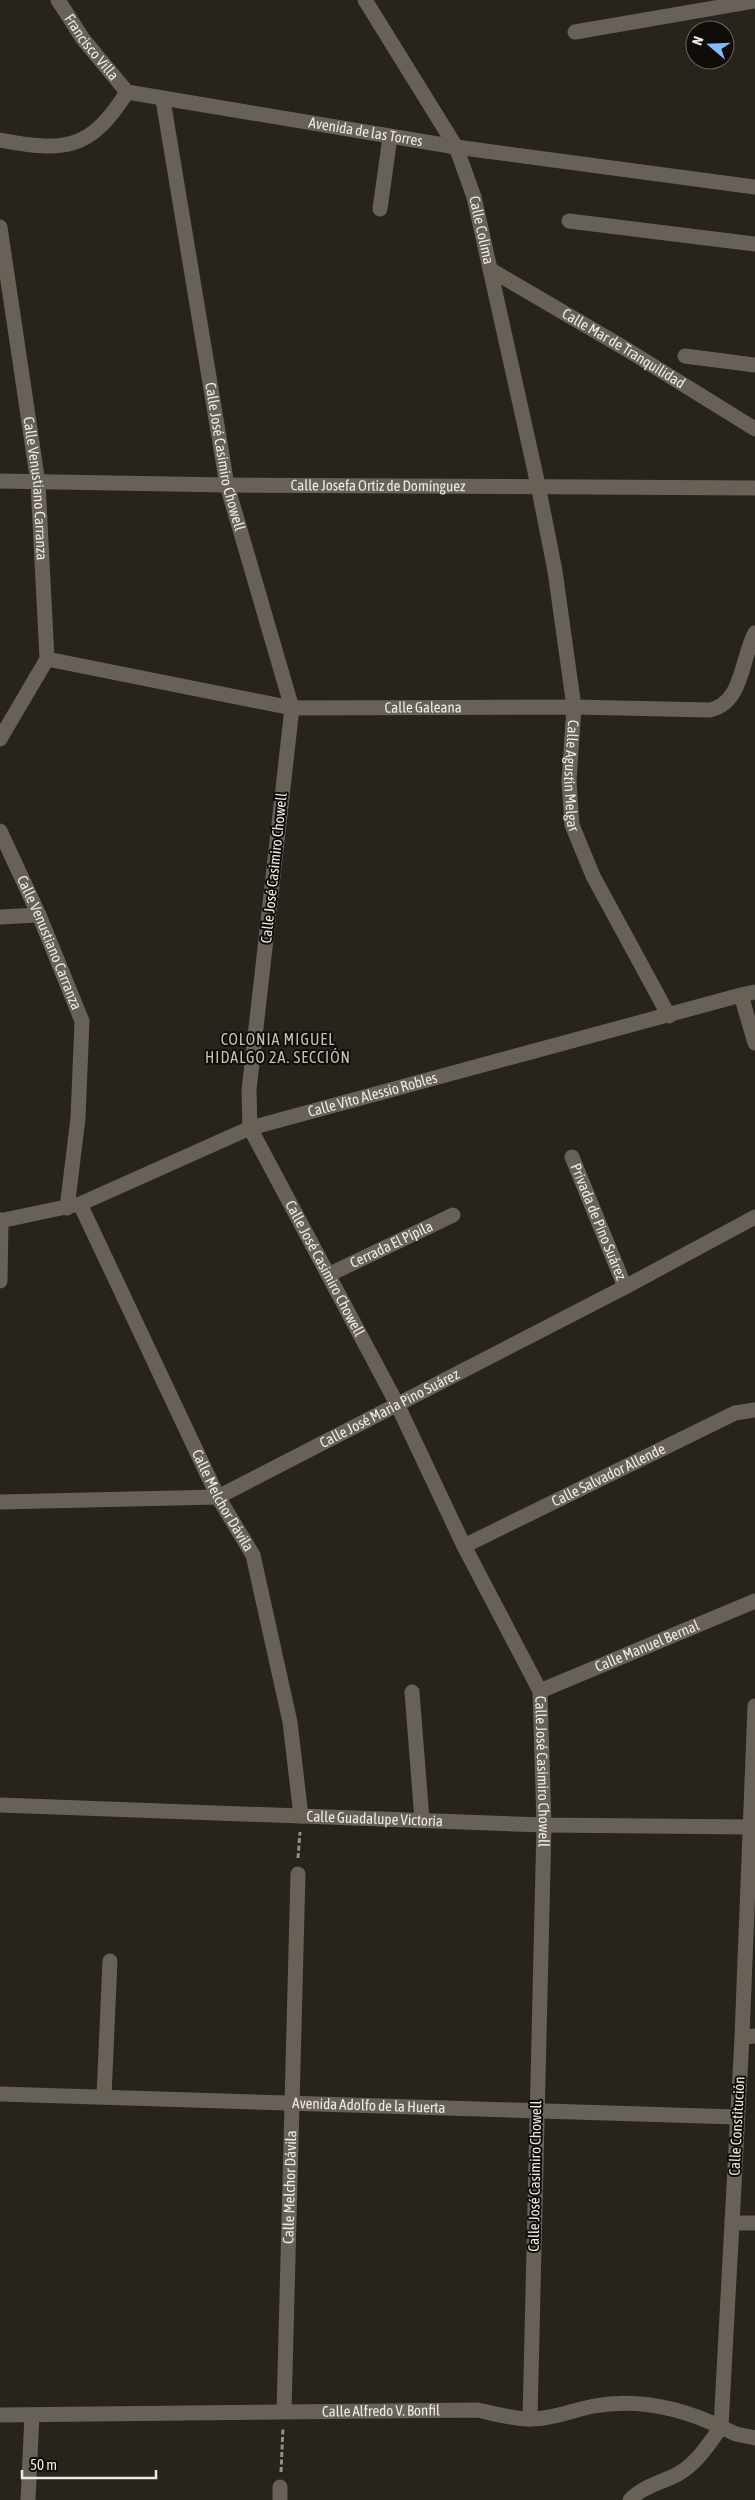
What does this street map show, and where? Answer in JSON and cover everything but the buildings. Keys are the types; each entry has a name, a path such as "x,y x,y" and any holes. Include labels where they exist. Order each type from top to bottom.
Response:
{"street":[{"name":"Francisco Villa","path":"58,0 83,39 127,92"},
{"name":"Calle Colima","path":"364,0 456,147 474,196 538,485"},
{"path":"575,32 755,1"},
{"name":"Avenida de las Torres","path":"127,92 163,100 456,147 755,187"},
{"path":"0,140 51,148 76,142 96,132 114,113 127,92"},
{"name":"Calle José Casimiro Chowell","path":"163,100 227,485 292,708 249,1090 250,1128 330,1274 397,1404 464,1546 540,1691 544,1825 530,2419"},
{"path":"380,209 390,137"},
{"path":"569,221 755,244"},
{"name":"Calle Venustiano Carranza","path":"0,227 38,483 47,658"},
{"name":"Calle Mar de Tranquilidad","path":"491,270 626,349 755,429"},
{"path":"685,356 755,365"},
{"name":"Calle Josefa Ortiz de Domínguez","path":"0,481 227,485 538,485 755,488"},
{"name":"Calle Agustín Melgar","path":"538,485 554,571 574,707 569,781 572,825 593,876 669,1016"},
{"name":"Calle Galeana","path":"47,658 292,708 574,707 710,710 721,708 731,699 755,633"},
{"path":"0,739 47,658"},
{"name":"Calle Venustiano Carranza","path":"0,831 39,915 82,1021 74,1206"},
{"path":"0,917 39,915"},
{"path":"748,994 755,1042"},
{"name":"Calle Vito Alessio Robles","path":"0,1220 74,1206 250,1128 748,994"},
{"name":"Privada de Pino Suárez","path":"572,1157 625,1287"},
{"name":"Calle Melchor Dávila","path":"74,1206 218,1497 254,1555 290,1722 301,1816"},
{"name":"Cerrada El Pípila","path":"330,1274 453,1215"},
{"name":"Calle José María Pino Suárez","path":"0,1502 218,1497 625,1287 755,1217"},
{"path":"0,1220 0,1281"},
{"name":"Calle Salvador Allende","path":"464,1546 734,1413 755,1410"},
{"name":"Calle Manuel Bernal","path":"540,1691 755,1601"},
{"path":"412,1692 422,1820"},
{"name":"Calle Constitución","path":"720,2427 736,2117 748,2036 749,1828 755,1706"},
{"name":"Calle Guadalupe Victoria","path":"0,1806 544,1825 749,1828"},
{"name":"Calle Melchor Dávila","path":"284,2411 298,1874"},
{"path":"104,2096 110,1960"},
{"name":"Avenida Adolfo de la Huerta","path":"0,2094 736,2117"},
{"path":"732,2223 755,2223"},
{"name":"Calle Alfredo V. Bonfil","path":"0,2414 478,2410 530,2419 557,2417 596,2406 648,2404 695,2414 736,2434 755,2438"},
{"path":"28,2500 32,2415"},
{"path":"630,2500 638,2491 679,2473 694,2462 720,2427"}],"path":[{"path":"298,1874 301,1816"},
{"path":"280,2494 284,2411"}],"district":[{"name":"COLONIA MIGUEL HIDALGO 2A. SECCIÓN","path":"278,1048"}]}
